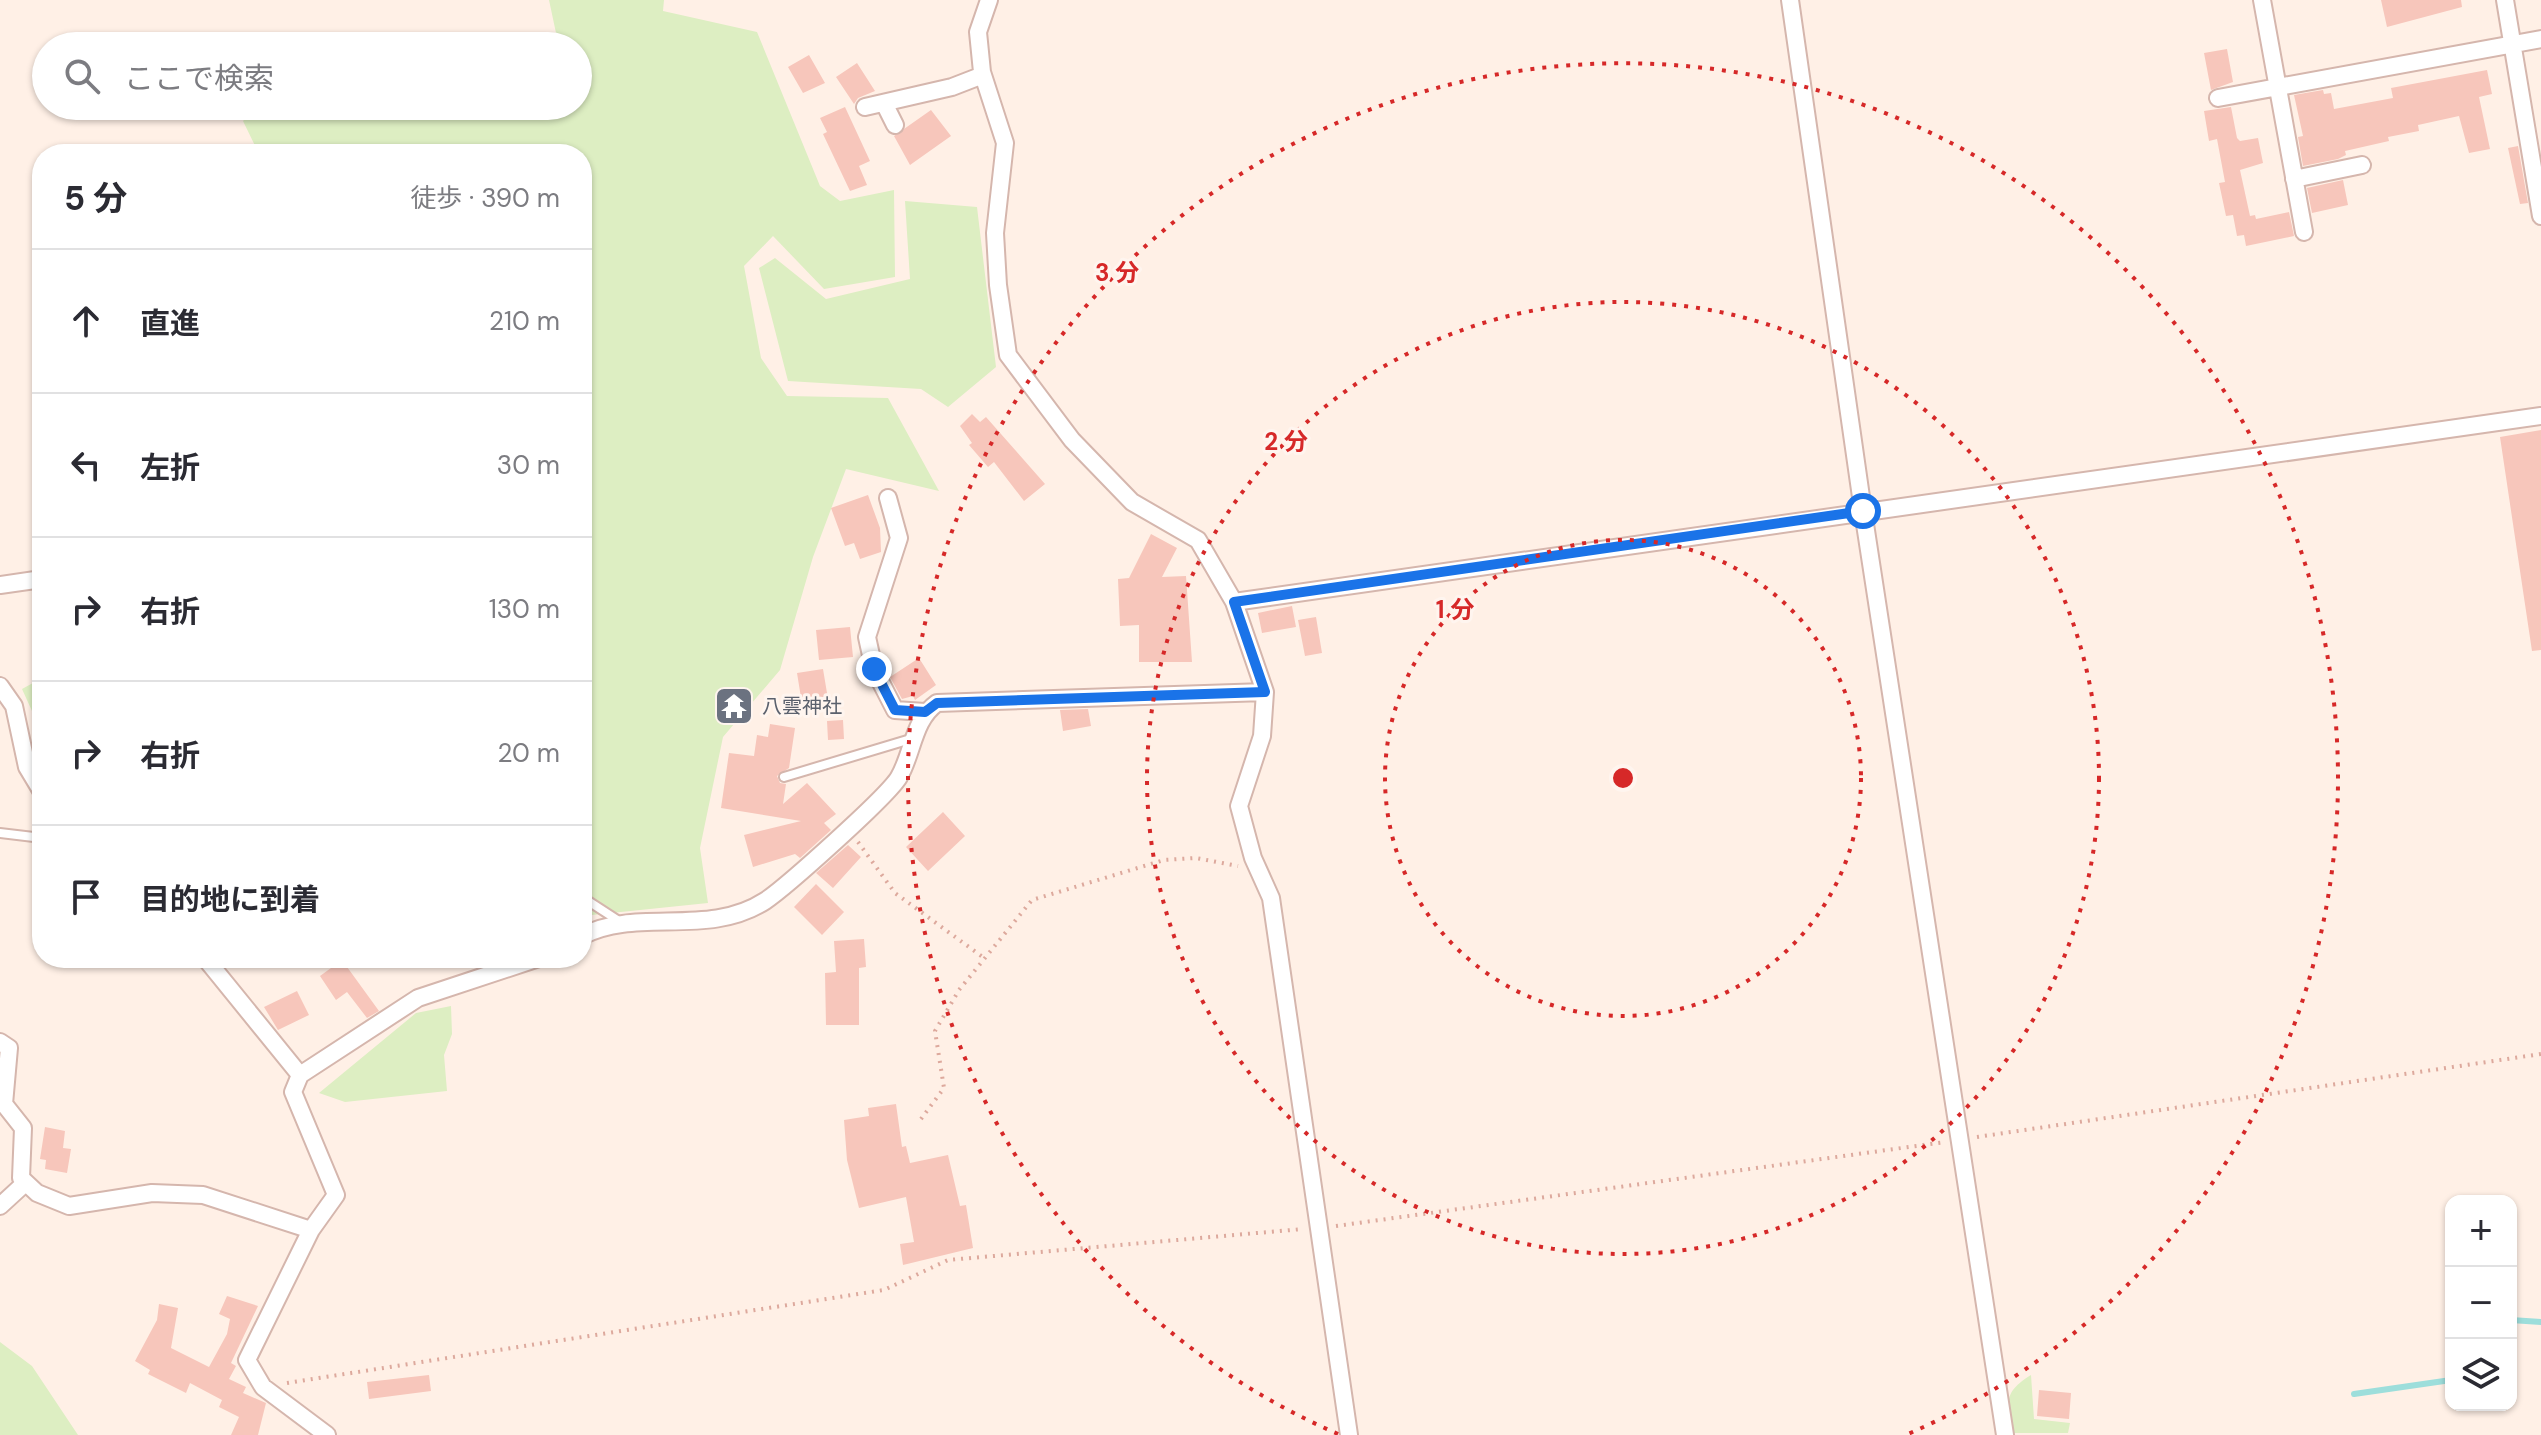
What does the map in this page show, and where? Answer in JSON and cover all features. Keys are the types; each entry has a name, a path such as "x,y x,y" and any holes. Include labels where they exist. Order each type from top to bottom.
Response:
{"street":[{"path":"989,0 978,32 983,75 1005,143 995,233 998,285 1008,355 1072,440 1132,502 1198,540 1234,602 1265,692 1262,736 1239,806 1271,898 1349,1435"},
{"path":"1790,0 1863,511 2005,1435"},
{"path":"2262,0 2304,232"},
{"path":"2505,0 2541,216"},
{"path":"2218,98 2541,39"},
{"path":"865,107 983,75"},
{"path":"884,103 895,125"},
{"path":"2294,179 2362,165"},
{"path":"1234,602 2541,416"},
{"path":"888,498 899,538 867,637 874,669 895,710 925,712"},
{"path":"0,585 32,580"},
{"path":"0,686 14,706 27,767 32,775"},
{"path":"592,934 626,925 709,922 764,901 898,779 925,712 937,703 1265,692"},
{"path":"213,968 300,1075"},
{"path":"327,1435 263,1387 247,1360 311,1230 336,1195 293,1092 300,1075 418,998 509,968"},
{"path":"0,1042 9,1048 10,1062 4,1104 23,1128 24,1184 0,1206"},
{"path":"24,1184 69,1206 152,1193 203,1195 311,1230"}],"lane":[{"path":"784,777 915,738"},
{"path":"0,833 32,837"},
{"path":"592,903 626,925"}],"path":[{"path":"847,827 895,893 984,958"},
{"path":"921,1119 944,1088 935,1031 984,958 1032,900 1164,860 1196,858 1236,865 1262,878"},
{"path":"263,1387 884,1290 948,1260 1318,1228 1961,1140 2541,1054"}],"green space":[{"path":"549,0 664,0 663,11 757,32 820,186 840,201 894,190 895,277 824,289 773,236 744,266 761,358 787,396 888,398 939,491 846,469 813,557 780,670 723,737 700,848 708,903 592,915 592,144 254,144 243,121 592,120 592,32 556,32"},
{"path":"905,201 977,207 996,367 948,407 921,389 788,381 759,268 775,258 826,299 910,279"},
{"path":"32,684 32,711 22,689"},
{"path":"451,1006 452,1034 444,1055 447,1091 345,1102 319,1093 416,1013"},
{"path":"0,1342 32,1366 78,1435 0,1435"},
{"path":"2031,1375 2034,1419 2070,1423 2068,1433 2011,1433 2011,1393"}],"building":[{"path":"2381,0 2461,0 2462,7 2387,27"},
{"path":"2227,49 2233,82 2211,90 2204,53"},
{"path":"809,55 825,83 803,93 788,67"},
{"path":"857,63 875,91 858,98 854,104 836,77"},
{"path":"2487,70 2492,94 2479,97 2490,149 2469,153 2459,116 2418,125 2419,131 2345,151 2346,155 2338,159 2303,166 2298,137 2303,136 2294,95 2323,90 2324,94 2331,93 2334,109 2393,98 2391,88"},
{"path":"845,107 870,161 859,166 867,185 850,191 823,134 827,132 820,118"},
{"path":"2231,107 2237,138 2240,141 2258,138 2263,163 2240,170 2250,216 2255,215 2256,219 2289,212 2294,236 2246,246 2244,235 2237,236 2233,215 2226,216 2219,183 2225,182 2217,139 2209,141 2204,111"},
{"path":"931,110 951,136 910,165 894,136"},
{"path":"2518,146 2528,203 2520,204 2508,148"},
{"path":"2343,180 2348,205 2312,213 2307,188"},
{"path":"972,414 980,422 986,417 1045,484 1024,501 994,462 988,467 969,445 972,443 960,426"},
{"path":"2541,430 2541,650 2532,651 2500,437"},
{"path":"868,495 880,528 881,552 860,559 854,543 845,546 831,508"},
{"path":"1151,534 1177,548 1162,577 1186,576 1192,662 1139,662 1139,625 1120,626 1118,579 1129,578"},
{"path":"1292,606 1296,627 1262,633 1258,613"},
{"path":"1316,617 1322,653 1305,656 1298,620"},
{"path":"850,627 853,657 819,660 816,630"},
{"path":"919,658 936,685 915,700 913,696 902,699 890,677"},
{"path":"823,669 829,705 803,710 797,673"},
{"path":"1088,709 1091,726 1063,731 1060,710"},
{"path":"843,720 844,739 828,740 827,721"},
{"path":"770,724 795,728 789,768 777,776 780,783 786,784 783,804 807,783 836,814 824,823 831,830 800,858 795,854 753,867 744,835 801,821 721,808 729,753 754,756 757,735 768,737"},
{"path":"943,812 965,836 928,871 906,847"},
{"path":"848,845 861,857 833,888 816,873"},
{"path":"816,884 844,912 822,935 794,907"},
{"path":"864,939 866,967 859,968 859,1025 826,1025 825,973 836,972 834,941"},
{"path":"331,968 348,968 379,1011 367,1018 347,992 336,1000 320,976"},
{"path":"297,991 309,1015 278,1030 264,1007"},
{"path":"896,1104 902,1147 906,1146 910,1163 948,1155 960,1206 966,1205 973,1248 903,1265 900,1244 914,1242 906,1197 859,1208 847,1160 844,1120 869,1116 868,1108"},
{"path":"45,1127 65,1131 63,1148 71,1149 67,1173 45,1169 46,1160 40,1159"},
{"path":"227,1296 258,1306 231,1363 236,1366 229,1379 246,1387 243,1393 266,1403 258,1435 231,1435 239,1417 219,1407 222,1400 190,1383 186,1393 148,1374 150,1370 135,1361 157,1320 159,1304 178,1308 171,1348 209,1367 227,1334 230,1319 219,1314"},
{"path":"429,1375 431,1391 369,1399 367,1382"},
{"path":"2039,1390 2071,1393 2069,1419 2037,1416"}],"waterway":[{"path":"2517,1320 2541,1322"},
{"path":"2354,1394 2445,1381"}],"place":[{"name":"八雲神社","path":"734,706"}],"route":[{"path":"874,669 895,710 925,712 937,703 1265,692 1234,602 1863,511"}]}
